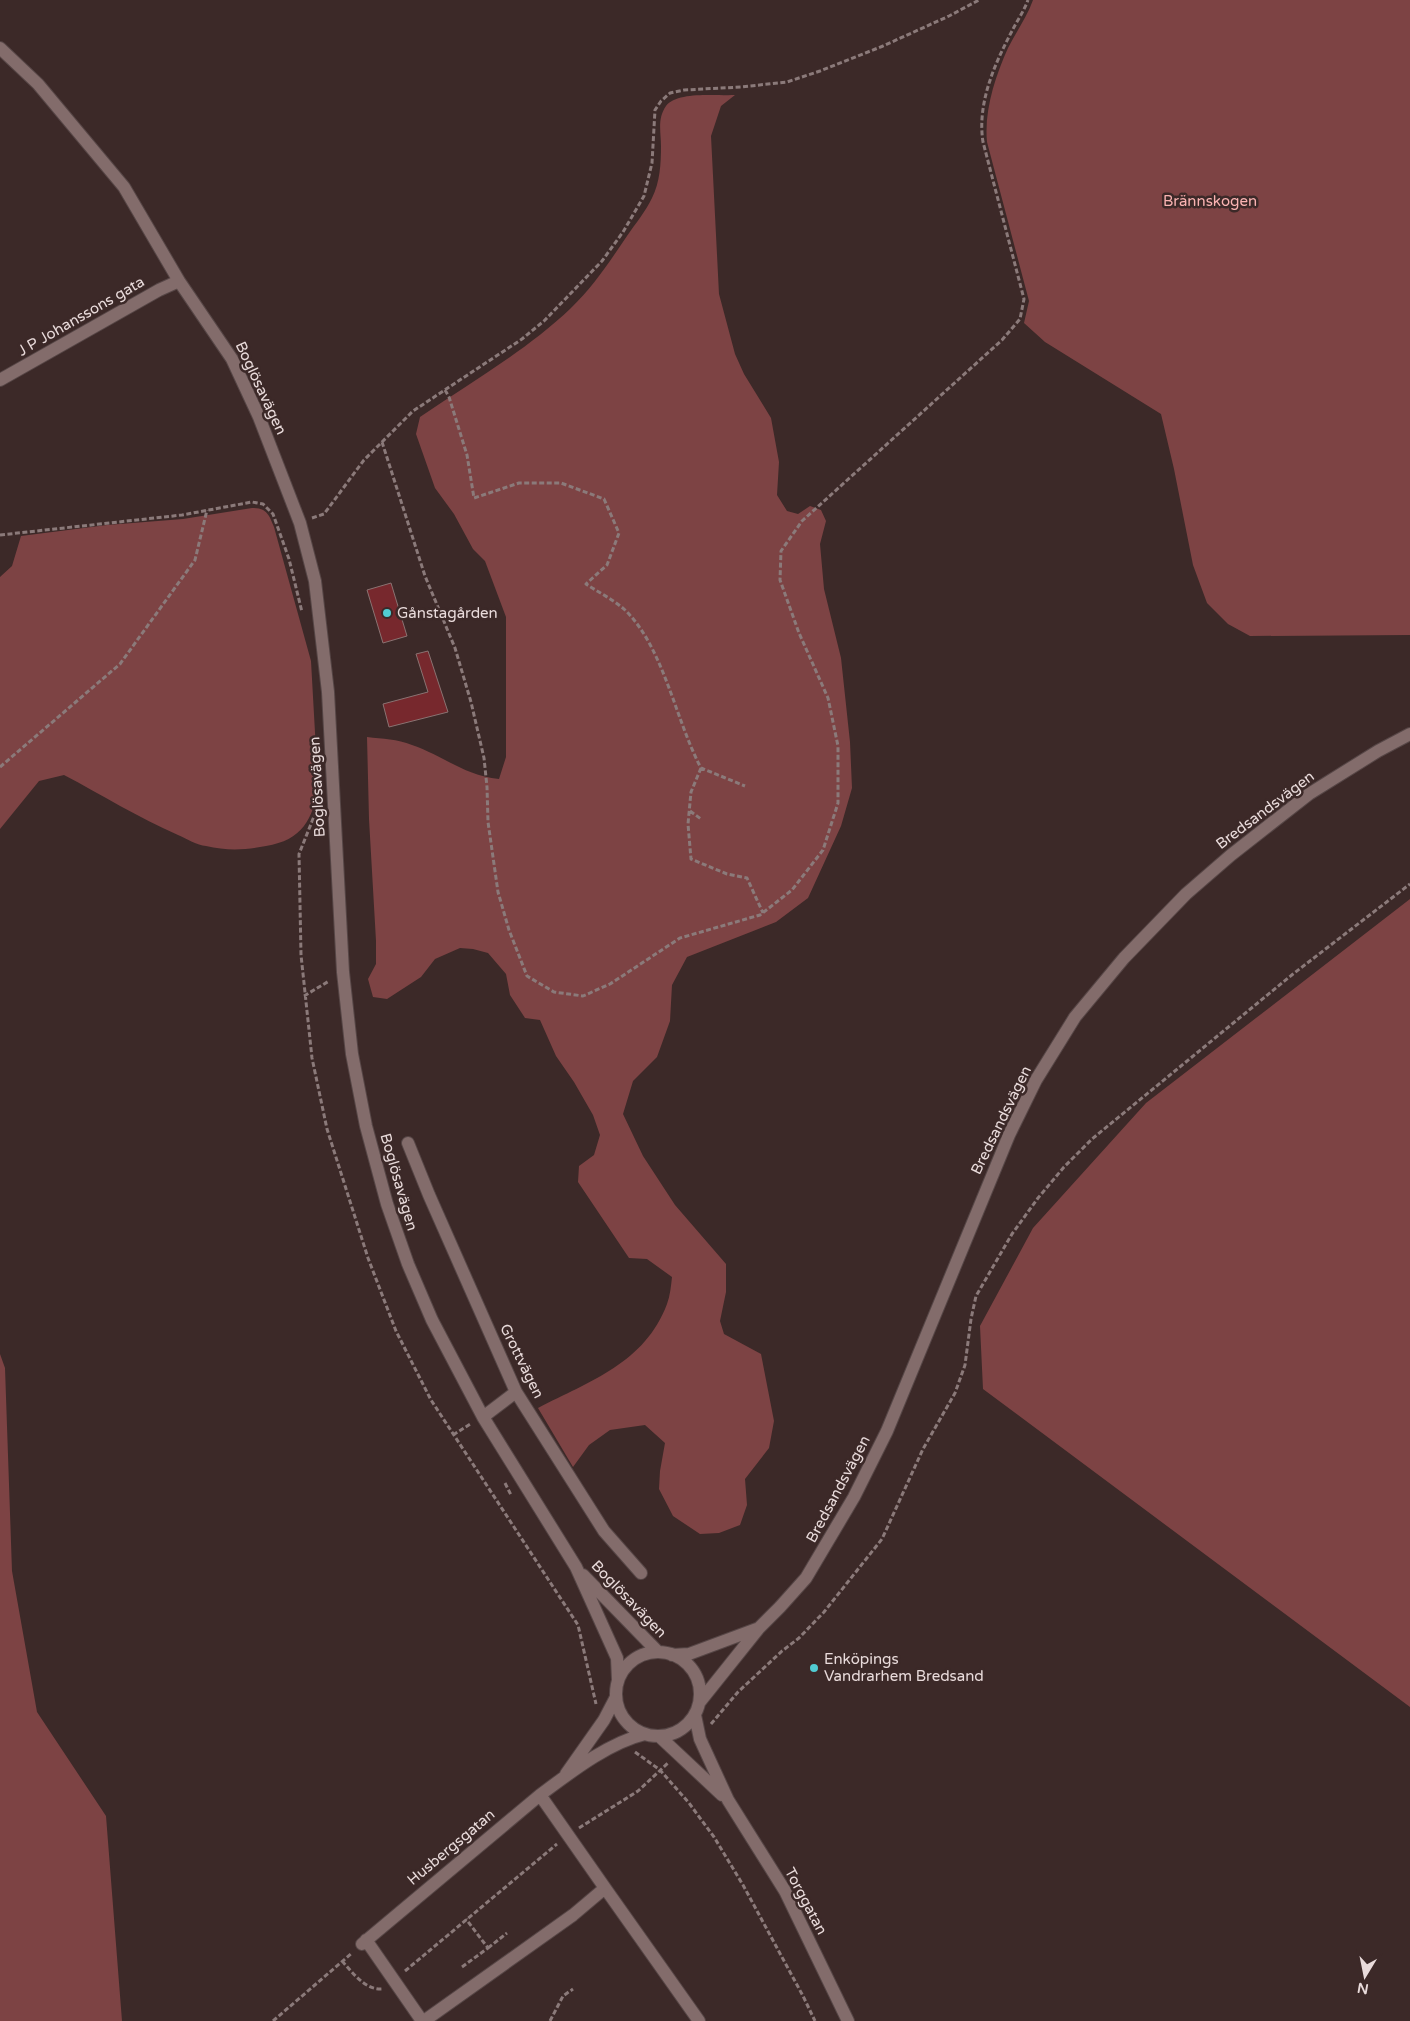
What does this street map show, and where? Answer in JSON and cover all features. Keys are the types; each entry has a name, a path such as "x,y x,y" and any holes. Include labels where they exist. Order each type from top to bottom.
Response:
{"street":[{"name":"Boglösavägen","path":"0,48 38,84 124,188 178,281 232,359 260,417 300,523 315,581 328,692 344,972 352,1054 366,1126 387,1204 408,1264 432,1320 483,1417 576,1568 617,1658 618,1680"},
{"name":"J P Johanssons gata","path":"0,380 178,281"},
{"name":"Bredsandsvägen","path":"697,1709 759,1628 806,1578 854,1497 887,1431 1009,1135 1036,1080 1075,1017 1124,958 1186,894 1231,855 1309,794 1378,751 1410,734"},
{"name":"Grottvägen","path":"408,1143 516,1392 604,1532 641,1573"},
{"path":"483,1417 516,1392"},
{"name":"Boglösavägen","path":"576,1568 658,1652"},
{"path":"672,1655 689,1654 759,1628"},
{"name":"Torggatan","path":"618,1680 625,1668 635,1659 646,1654 658,1652 672,1655 692,1669 700,1687 697,1709 700,1739 728,1800 785,1891 848,2021"},
{"path":"618,1680 616,1697 619,1710 626,1722 634,1729 645,1734 659,1736 680,1730 687,1726 697,1709"},
{"name":"Husbergsgatan","path":"563,1778 604,1720 616,1697"},
{"name":"Husbergsgatan","path":"364,1942 540,1795 563,1778 622,1742 645,1734"},
{"name":"Torggatan","path":"659,1736 728,1800"},
{"path":"540,1795 699,2021"},
{"path":"364,1942 423,2021 573,1914 605,1888"}],"path":[{"path":"278,526 300,523 324,514 364,460 412,411 522,339 544,321 602,261 623,232 644,196 652,163 655,110 670,93 684,90 742,87 787,82 883,46 958,12 979,0"},
{"path":"382,442 425,576 455,648 471,702 484,758 488,822 498,892 509,930 528,976 554,992 583,996 610,984 680,938 763,913 792,890 822,850 838,803 838,746 828,698 799,633 780,580 781,551 802,521 1002,340 1020,319 1024,299 983,142 981,127 990,77 1002,49 1028,0"},
{"path":"445,390 449,397 467,455 474,498 519,483 561,483 604,499 619,532 607,565 586,584 624,609 649,641 689,745 701,768 745,786"},
{"path":"0,535 182,515 252,502 263,504 273,514 278,526 289,559 303,615"},
{"path":"0,767 120,664 196,560 207,510"},
{"path":"701,768 691,792 688,824 691,859 727,874 747,878 763,913"},
{"path":"320,795 319,804 299,854 301,955 312,1058 327,1129 368,1258 396,1332 431,1400 578,1625 598,1712 604,1720"},
{"path":"690,811 701,818"},
{"path":"700,1739 738,1692 782,1651 799,1638 824,1612 882,1539 924,1449 955,1393 964,1365 970,1319 976,1296 1012,1234 1038,1198 1064,1167 1092,1139 1292,974 1410,884"},
{"path":"304,996 344,972"},
{"path":"453,1434 483,1417"},
{"path":"622,1742 660,1770 689,1803 714,1837 743,1885 803,1996 814,2021"},
{"path":"342,1961 360,1982 381,1990 569,1835 638,1791 679,1754"},
{"path":"466,1919 488,1948"},
{"path":"462,1967 507,1933"},
{"path":"273,2021 364,1942"},
{"path":"550,2021 563,1996 573,1989"}],"green space":[{"name":"Brännskogen","path":"1033,0 1410,0 1410,635 1250,636 1228,624 1207,603 1193,565 1161,414 1045,342 1024,323 1029,301 987,142 987,118 999,71 1008,48"},
{"path":"735,95 721,106 711,136 719,294 735,354 744,374 771,418 779,462 777,495 787,511 798,514 810,506 821,510 826,521 820,544 824,589 841,658 850,742 852,788 841,826 808,898 776,922 687,957 672,985 670,1021 657,1057 633,1081 623,1114 643,1156 675,1205 726,1264 726,1292 720,1321 724,1334 761,1354 774,1421 769,1448 745,1479 747,1505 740,1525 719,1533 700,1534 673,1516 659,1489 665,1443 645,1425 610,1430 589,1445 573,1467 538,1408 596,1379 630,1356 645,1341 657,1324 668,1301 672,1277 647,1259 629,1258 578,1182 579,1166 594,1155 600,1135 593,1115 556,1056 540,1020 525,1018 510,995 506,974 488,953 460,948 435,959 421,977 387,999 373,997 368,979 376,964 376,941 369,819 367,737 406,743 475,774 499,779 506,757 506,617 485,561 473,549 454,514 435,488 416,434 420,417 498,366 536,338 571,308 594,283 644,213 655,192 660,166 660,121 666,106 671,101 688,96"},
{"path":"252,508 261,509 271,519 311,661 318,786 313,809 304,826 289,839 278,843 251,848 221,849 192,842 64,775 39,781 0,829 0,577 12,566 21,536 107,525 183,519"},
{"path":"1410,899 1410,1707 983,1389 980,1326 1033,1228 1146,1103"},
{"path":"0,1354 5,1368 12,1571 37,1712 106,1816 122,2021 0,2021"}],"building":[{"name":"Gånstagården","path":"391,583 407,636 383,643 367,590"},
{"path":"428,651 448,712 389,727 383,704 428,692 416,654"}],"place":[{"name":"Gånstagården","path":"387,613"},
{"name":"Enköpings Vandrarhem Bredsand","path":"814,1668"}]}
